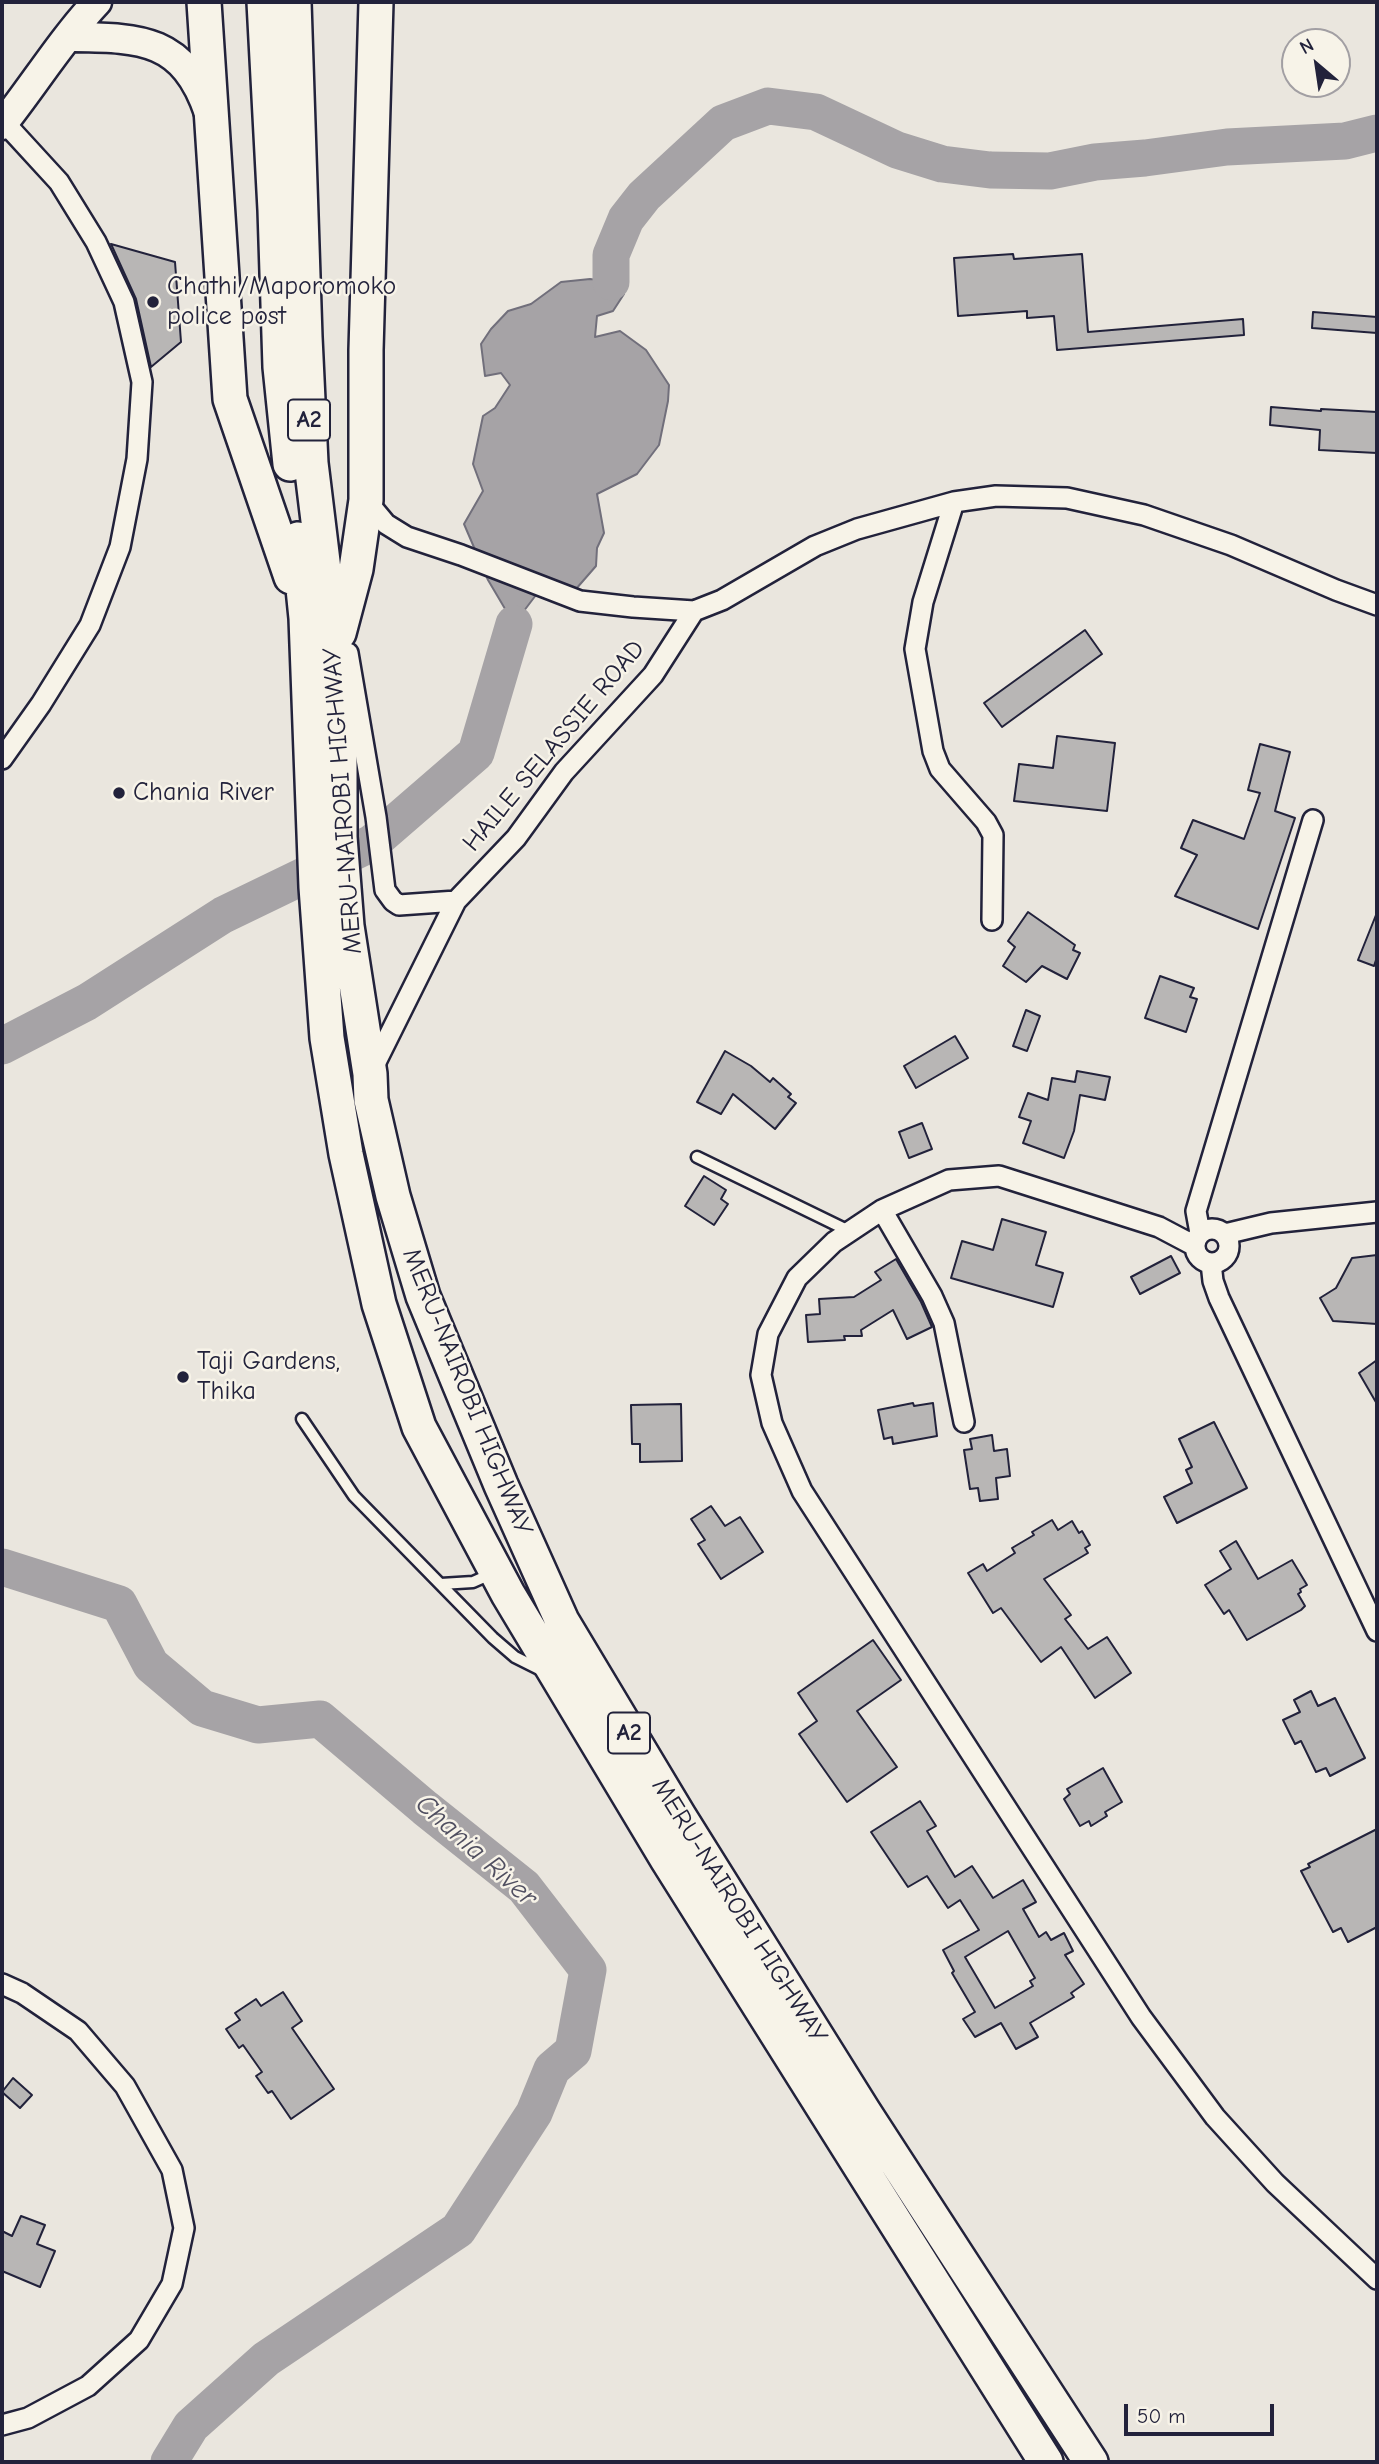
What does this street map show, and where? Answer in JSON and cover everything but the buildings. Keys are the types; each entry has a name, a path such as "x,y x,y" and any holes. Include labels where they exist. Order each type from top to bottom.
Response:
{"highway":[{"path":"204,2 230,399 306,618"},
{"name":"MERU-NAIROBI HIGHWAY","path":"264,2 280,367 328,835 334,929 327,1038 346,1154 379,1304 419,1427 496,1572 674,1870 1046,2462"},
{"name":"MERU-NAIROBI HIGHWAY","path":"294,2 304,337 311,463 339,636 340,756 328,835"},
{"path":"339,636 356,569 366,500 366,350 376,2"},
{"name":"MERU-NAIROBI HIGHWAY","path":"334,929 370,1074 371,1100 393,1196 423,1296 501,1485 562,1621 679,1816 849,2088 1091,2462"}],"main road":[{"path":"3,123 81,18 97,2"},
{"path":"68,37 140,41 159,48 177,60 191,78 203,95 211,119"}],"street":[{"path":"2,759 41,704 90,625 120,547 137,459 142,382 124,302 96,242 59,181 3,123"},
{"path":"366,500 386,524 407,537 580,601 633,607 694,611 722,600 815,546 857,529 954,502 996,496 1067,498 1143,515 1231,545 1377,605"},
{"path":"954,502 923,602 915,649 933,751 940,769 986,822 993,835 992,920"},
{"name":"HAILE SELASSIE ROAD","path":"370,1074 456,901 516,838 564,772 653,675 694,611"},
{"path":"339,636 376,817 383,881 388,895 399,905 456,901"},
{"path":"1225,1234 1228,1253 1224,1259 1211,1263 1199,1258 1196,1211 1313,820"},
{"path":"1197,1239 999,1176 949,1180 882,1210 834,1242 797,1278 768,1334 761,1375 772,1423 802,1491 1141,2017 1215,2117 1275,2183 1377,2279"},
{"path":"882,1210 932,1296 944,1323 964,1422"},
{"path":"1197,1239 1212,1229 1225,1234 1271,1223 1377,1212"},
{"path":"1211,1263 1219,1298 1377,1631"},
{"path":"2,1984 22,1993 78,2031 125,2086 172,2170 184,2228 172,2284 139,2340 88,2386 28,2418 2,2425"}],"lane":[{"path":"696,1157 850,1232"},
{"path":"302,1419 354,1496 493,1638 515,1657 560,1679"},
{"path":"441,1584 473,1582 496,1572"}],"shaded area":[{"path":"590,279 611,282 624,294 613,311 597,316 595,337 620,331 646,350 669,385 659,445 637,474 597,494 604,533 597,548 596,566 569,597 539,591 514,624 488,580 464,524 483,491 473,464 483,416 495,408 510,385 501,373 485,376 481,344 508,311 531,304 561,282"}],"waterway":[{"path":"611,282 611,255 626,219 644,196 723,123 768,106 816,112 897,150 942,164 990,170 1050,171 1095,162 1227,147 1345,141 1377,133"},
{"name":"Chania River","path":"2,1046 87,1002 223,915 372,843 476,753 514,624"},
{"name":"Chania River","path":"2,1567 119,1604 151,1665 202,1708 258,1725 320,1719 524,1887 588,1970 573,2051 552,2069 534,2113 458,2230 266,2359 191,2426 169,2462"}],"place":[{"name":"Chathi/Maporomoko police post","path":"153,302"},
{"name":"Chania River","path":"119,793"},
{"name":"Taji Gardens, Thika","path":"183,1377"}]}
